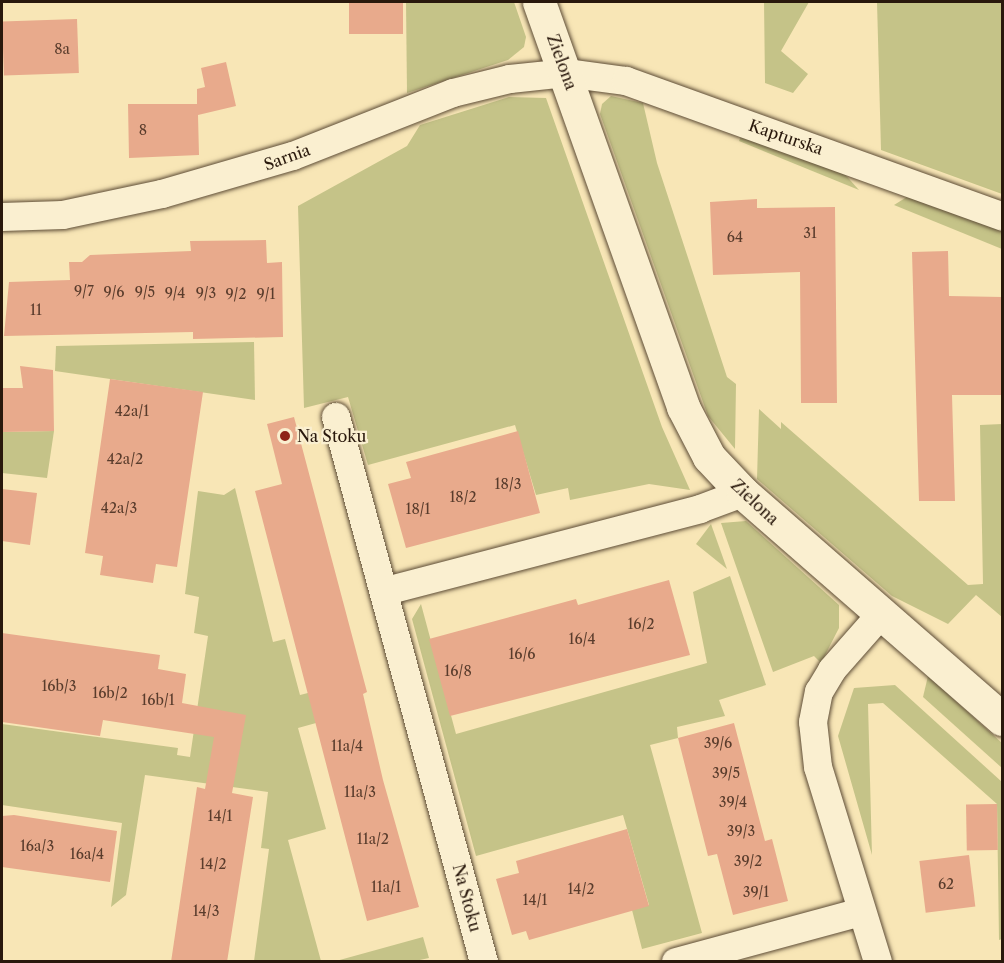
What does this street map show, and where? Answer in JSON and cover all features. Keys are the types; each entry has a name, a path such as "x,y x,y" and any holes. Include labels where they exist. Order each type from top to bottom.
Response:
{"street":[{"name":"Zielona","path":"539,2 683,407 709,457 743,493 883,612 1002,719"},
{"name":"Kapturska","path":"566,73 626,81 1002,216"},
{"name":"Sarnia","path":"2,217 63,215 162,194 293,156 453,93 510,79 566,73"},
{"name":"Na Stoku","path":"336,417 386,591 484,962"},
{"path":"386,591 700,509 743,493"},
{"path":"878,962 818,767 813,722 819,692 832,670 883,612"},
{"path":"676,962 861,912"}],"shaded area":[{"path":"406,2 514,2 526,37 524,47 508,60 407,93"},
{"path":"764,2 809,2 781,51 808,74 793,93 765,83"},
{"path":"877,2 1002,2 1002,194 881,150"},
{"path":"611,96 643,103 657,163 727,377 736,384 735,449 708,416 600,114 602,104"},
{"path":"509,97 546,98 662,427 690,490 649,484 570,500 568,488 536,495 515,425 368,465 348,397 304,408 298,206 407,146 420,125"},
{"path":"742,134 841,170 859,190 739,141"},
{"path":"910,195 1002,230 1002,249 894,205"},
{"path":"254,342 255,400 55,371 56,346"},
{"path":"759,409 781,429 781,422 968,585 983,584 980,425 1002,424 1002,617 976,595 948,624 892,596 757,479"},
{"path":"54,431 47,478 2,473 2,432"},
{"path":"235,488 273,642 285,639 300,695 355,681 363,710 298,728 326,829 288,840 321,961 254,961 269,849 261,848 268,792 145,775 126,895 111,907 122,823 2,805 2,724 178,748 177,755 190,757 208,636 194,633 199,597 185,594 198,491 224,495"},
{"path":"746,521 839,605 839,628 821,663 814,656 773,672 721,523"},
{"path":"711,524 727,569 696,544"},
{"path":"730,576 766,685 719,700 725,716 677,727 678,738 650,745 702,933 642,949 632,910 649,905 623,815 476,856 412,619 421,604 456,734 707,663 693,592"},
{"path":"928,676 1002,743 1002,768 923,697"},
{"path":"895,685 1002,782 1002,939 999,940 997,804 883,703 868,704 872,855 838,736 854,688"},
{"path":"423,937 429,958 415,961 336,961"}],"building":[{"path":"349,2 403,2 403,34 349,34"},
{"path":"77,19 79,73 4,76 2,22"},
{"path":"226,62 236,106 198,115 199,155 129,158 128,104 197,104 197,89 205,87 201,68"},
{"path":"757,199 757,208 835,207 837,403 801,403 800,272 713,275 710,202"},
{"path":"266,240 267,263 282,262 283,337 193,339 193,332 4,336 9,282 70,280 69,262 82,262 90,255 191,251 190,241"},
{"path":"948,251 949,296 1002,297 1002,395 952,395 955,501 919,501 912,252"},
{"path":"20,366 53,370 54,431 2,432 2,388 23,388"},
{"path":"110,379 203,392 177,567 156,564 153,583 100,575 103,556 85,553"},
{"path":"294,417 367,692 363,694 383,780 419,907 367,921 255,491 282,484 267,424"},
{"path":"518,431 540,513 406,548 388,484 411,478 406,462"},
{"path":"2,489 37,493 30,545 2,541"},
{"path":"669,580 690,655 450,716 429,639 576,599 578,605"},
{"path":"2,633 160,655 158,669 186,674 182,703 246,715 232,793 253,797 227,962 171,962 197,787 205,789 214,737 103,720 100,736 2,722"},
{"path":"734,723 765,841 772,839 788,901 733,915 717,854 708,856 678,738"},
{"path":"997,804 998,850 967,851 966,805"},
{"path":"14,815 117,831 110,882 2,867 2,816"},
{"path":"627,829 649,906 529,940 526,931 512,935 496,879 519,873 516,861"},
{"path":"969,855 975,907 926,913 919,861"}],"place":[{"name":"Na Stoku","path":"285,436"}]}
